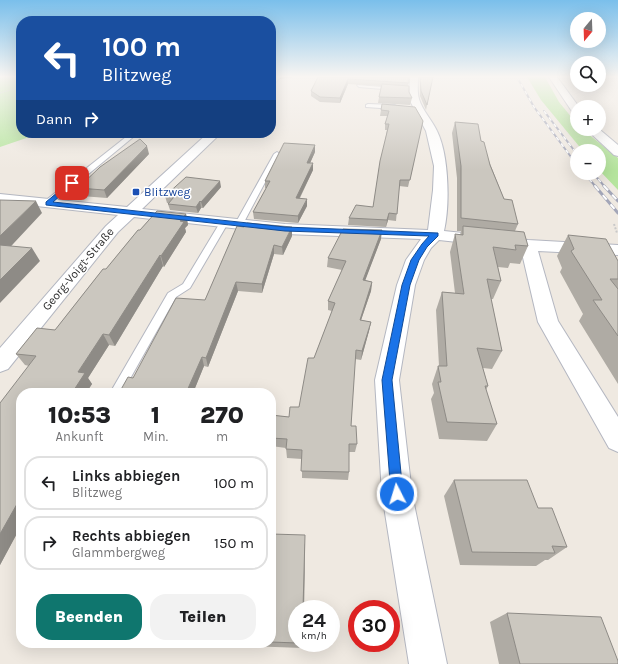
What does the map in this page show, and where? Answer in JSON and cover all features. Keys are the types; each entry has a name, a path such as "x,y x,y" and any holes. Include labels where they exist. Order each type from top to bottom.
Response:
{"main road":[{"path":"600,136 618,152"}],"street":[{"path":"416,108 432,131 437,148 440,166 438,224 435,235 424,245 415,260 406,285 387,380 397,494 428,664"},
{"name":"Georg-Voigt-Straße","path":"0,363 112,228 210,138"},
{"path":"0,198 231,224 325,232 435,235 528,245 618,250"},
{"path":"528,245 548,322 618,440"}],"lane":[{"path":"48,203 129,138"},
{"path":"119,388 172,296 187,286 231,224 277,154"}],"path":[{"path":"614,224 618,237"}],"green space":[{"path":"0,108 16,108 16,138 26,138 0,147"},
{"path":"548,108 564,108 570,115 570,135"},
{"path":"571,136 591,136 601,144 577,144"},
{"path":"606,148 618,158 618,190 606,177"}],"building":[{"path":"381,108 416,108 423,121 410,180 400,180 397,214 389,213 387,220 349,218 356,205 373,207 380,161 389,124 385,124 389,111 381,110"},
{"path":"455,122 478,124 481,141 484,142 490,165 504,199 512,200 518,224 461,218 461,166"},
{"path":"140,139 147,146 104,190 78,188 100,167"},
{"path":"284,143 315,145 307,163 313,163 296,198 307,199 298,216 253,212 270,181 265,181"},
{"path":"186,177 220,181 196,207 168,204 174,197 165,196"},
{"path":"0,200 36,201 0,236"},
{"path":"157,211 186,214 180,221 184,222 161,256 160,255 109,335 103,334 78,372 85,373 75,388 16,388 16,506 0,534 0,403 36,356 16,354 37,328 55,330 103,269 106,269 138,230 140,230"},
{"path":"247,223 292,227 282,247 274,245 262,284 236,282 206,358 202,357 188,388 122,388 128,377 133,378 176,298 205,300 237,226 244,227"},
{"path":"463,226 524,232 528,246 515,245 516,250 493,247 501,281 487,279 502,351 477,348 488,386 485,386 497,424 447,422 438,382 441,382 438,366 447,366 442,292 464,294 455,234 463,235"},
{"path":"343,229 382,230 363,280 372,282 360,320 371,322 362,351 356,350 351,426 356,426 357,444 349,444 349,472 301,471 302,450 286,449 287,439 276,438 276,416 289,417 290,407 299,407 308,358 314,358 335,303 328,301 346,261 328,258"},
{"path":"568,235 606,239 618,261 618,279 610,279 618,289 618,336 593,300 602,300 571,251 574,249"},
{"path":"0,245 32,248 0,280"},
{"path":"454,480 527,480 538,508 552,508 567,547 552,546 555,553 472,552"},
{"path":"276,534 305,535 303,600 288,600 288,643 276,642"},
{"path":"507,613 601,617 618,664 520,664"}],"railway":[{"path":"535,108 570,156"},
{"path":"544,111 570,145"},
{"path":"590,180 596,187"},
{"path":"599,180 605,187"},
{"path":"595,186 618,213"},
{"path":"604,186 618,201"}],"place":[{"name":"Blitzweg","path":"136,192"}],"route":[{"path":"72,183 48,203 285,229 325,232 435,235 424,245 415,260 406,285 387,380 397,494"}]}
